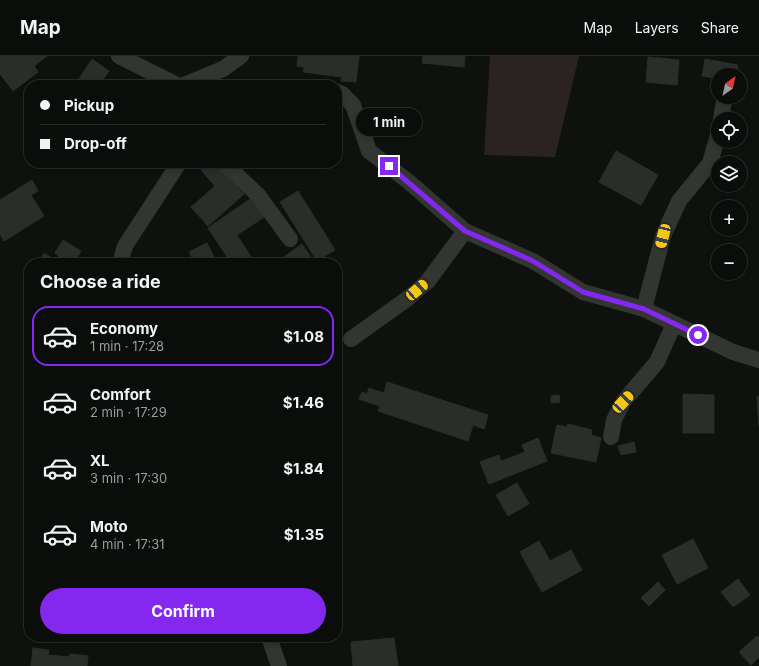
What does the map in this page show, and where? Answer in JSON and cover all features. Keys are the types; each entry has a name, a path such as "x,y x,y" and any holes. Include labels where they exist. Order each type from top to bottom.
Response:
{"street":[{"path":"119,56 167,80"},
{"path":"196,80 223,69 242,56"},
{"path":"342,94 353,105 369,151 409,182 465,231 533,261 583,292 644,309 733,352 759,360"},
{"path":"644,309 663,236 679,201 710,163 714,148"},
{"path":"121,258 125,246 176,168"},
{"path":"229,168 258,195 290,239"},
{"path":"351,339 407,299 428,281 465,231"},
{"path":"611,437 614,420 623,402 657,362 674,324"},
{"path":"270,642 278,666"}],"shaded area":[{"path":"490,56 579,56 555,157 484,155"}],"building":[{"path":"0,56 47,56 34,66 38,72 27,80 24,80 24,83 13,91 0,74"},
{"path":"298,56 359,56 356,82 342,81 342,77 303,72 304,67 297,66"},
{"path":"423,56 465,56 464,67 422,63"},
{"path":"648,57 679,60 677,85 646,82"},
{"path":"92,59 109,71 103,80 78,80"},
{"path":"705,59 738,65 738,68 711,68 711,78 702,76"},
{"path":"616,151 658,175 641,205 599,182"},
{"path":"203,168 220,168 244,194 208,226 191,207 215,186 201,170"},
{"path":"32,180 38,191 31,195 44,216 4,241 0,234 0,200"},
{"path":"298,191 335,250 322,258 315,258 280,202"},
{"path":"253,197 266,216 237,235 252,258 228,258 208,228"},
{"path":"63,240 81,251 77,258 58,258 59,256 55,253"},
{"path":"207,243 214,258 192,258 189,252"},
{"path":"302,244 312,258 282,258"},
{"path":"44,253 52,258 41,258"},
{"path":"387,382 488,415 484,429 473,425 468,441 378,411 380,406 359,399 362,392 367,394 369,388 384,393"},
{"path":"683,394 714,395 714,433 683,433"},
{"path":"559,395 560,402 551,403 551,396"},
{"path":"759,396 759,427 757,397"},
{"path":"568,424 592,430 591,435 601,438 596,462 551,453 557,425 567,427"},
{"path":"538,438 547,461 489,484 480,462 499,455 501,461 525,452 522,445"},
{"path":"634,442 636,452 621,455 618,446"},
{"path":"517,483 529,504 508,516 496,495"},
{"path":"693,539 708,568 677,584 662,555"},
{"path":"539,541 550,561 571,550 582,570 542,592 520,552"},
{"path":"738,579 750,595 733,607 721,592"},
{"path":"658,582 665,590 649,606 641,598"},
{"path":"757,636 759,638 759,657 751,665 739,652"},
{"path":"394,638 398,666 353,666 351,642"},
{"path":"33,648 49,650 48,655 69,657 70,654 88,656 87,666 31,666"}],"route":[{"path":"389,166 465,231 533,261 583,292 644,309 698,335"}]}
